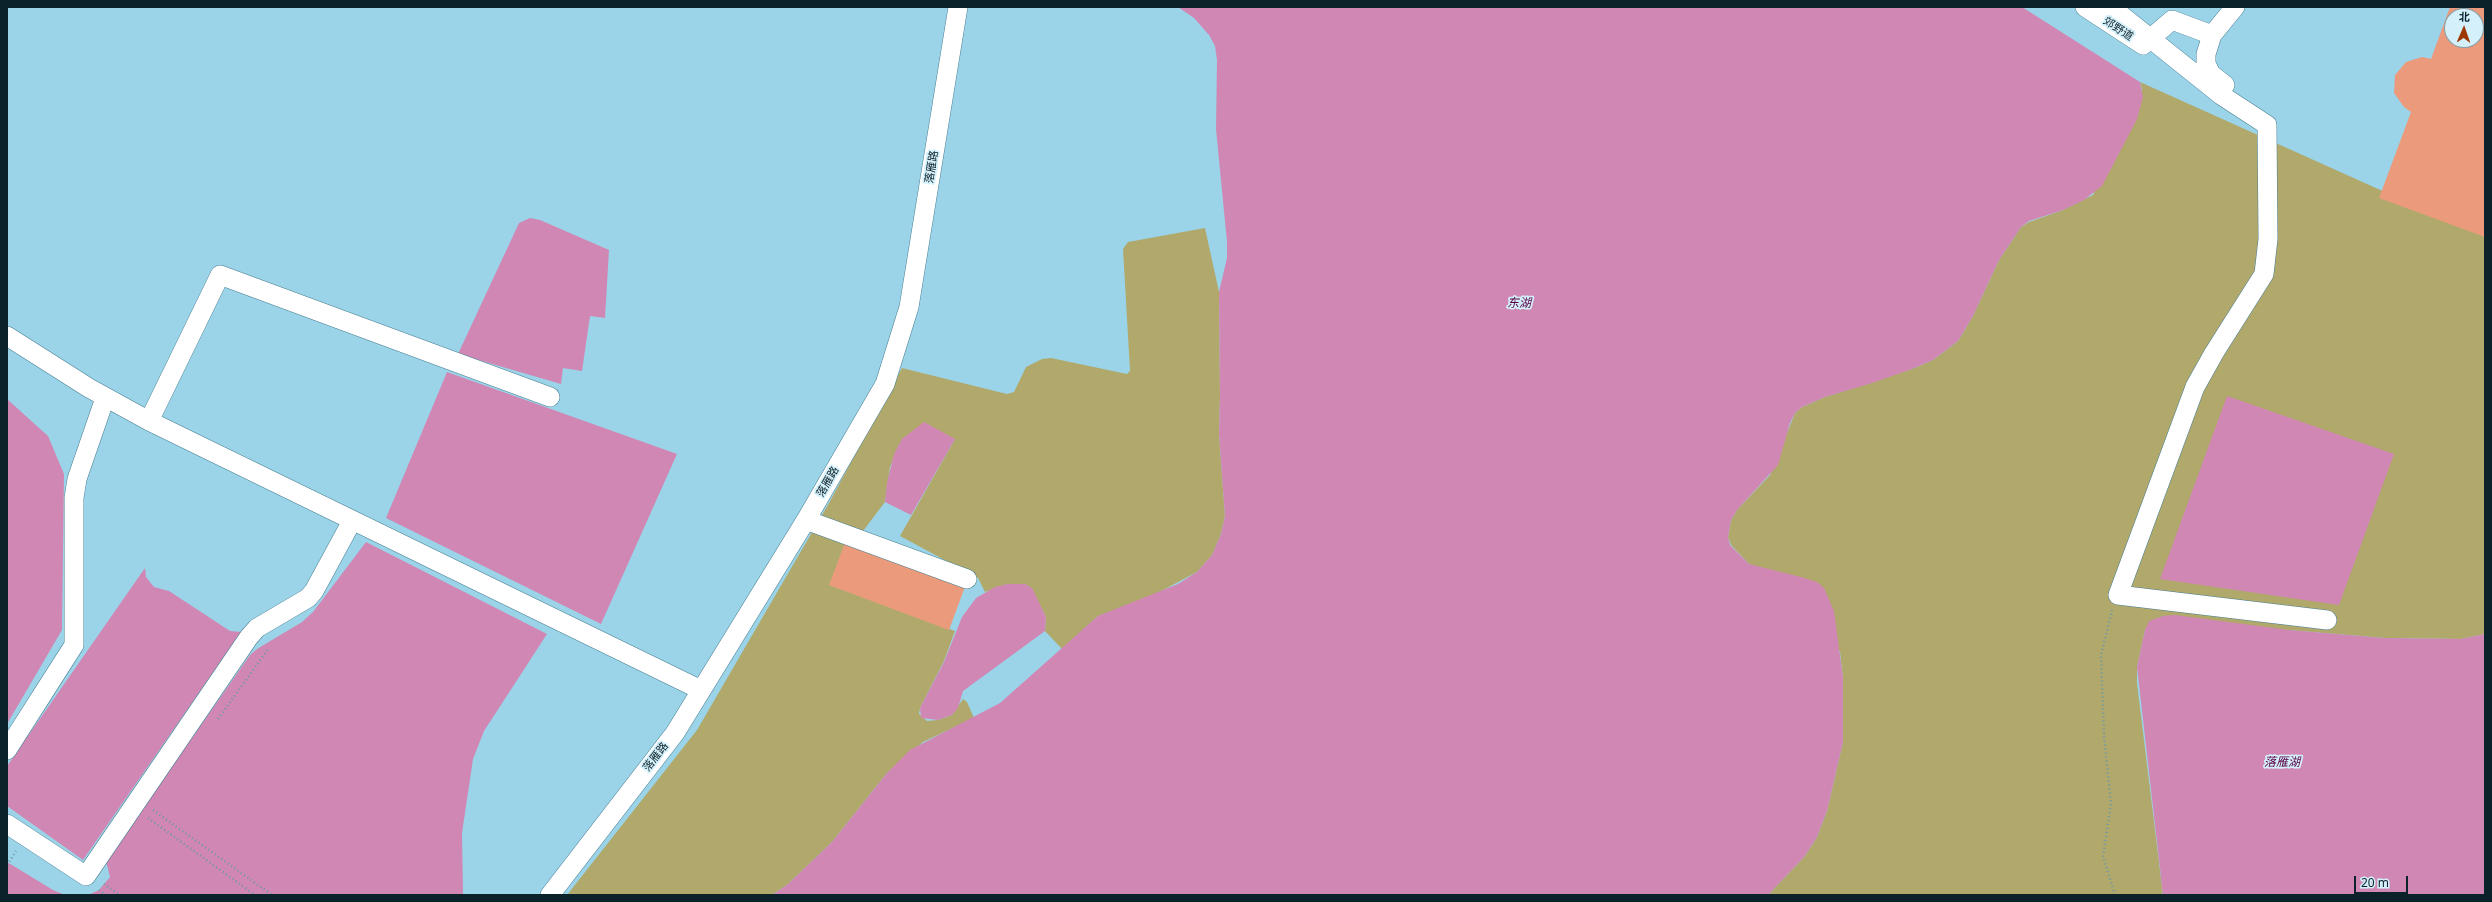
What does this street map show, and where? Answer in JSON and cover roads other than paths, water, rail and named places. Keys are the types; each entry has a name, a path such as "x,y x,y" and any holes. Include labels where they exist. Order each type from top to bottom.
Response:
{"street":[{"name":"落雁路","path":"550,895 675,733 806,520 885,384 910,307 958,7"},
{"name":"郊野道","path":"2085,7 2143,45 2151,39"},
{"path":"2111,7 2221,95 2268,124"},
{"path":"2235,7 2212,35 2205,59 2211,74 2271,116 2268,124 2268,240 2264,274 2214,353 2195,387 2118,595 2328,620"},
{"path":"2151,39 2172,20 2212,35"},
{"path":"149,421 220,275 550,397"},
{"path":"7,336 105,398 149,421 701,690"},
{"path":"7,750 74,645 74,498 77,479 105,398"},
{"path":"7,824 86,876 249,637 257,628 308,598 314,592 352,520"},
{"path":"806,520 968,579"}],"water":[{"name":"东湖","path":"1178,7 2022,7 2140,82 2143,97 2137,119 2102,186 2084,200 2063,210 2029,221 2021,227 1999,260 1973,316 1958,341 1933,360 1912,369 1825,397 1802,407 1795,413 1790,423 1778,465 1737,510 1731,520 1728,537 1730,545 1749,564 1817,582 1824,588 1834,611 1843,678 1843,742 1827,811 1817,837 1805,856 1768,895 772,895 787,885 832,842 887,773 910,750 1000,703 1098,616 1178,584 1197,572 1212,555 1221,534 1225,516 1219,434 1219,292 1227,258 1227,242 1216,129 1217,60 1215,46 1209,35 1194,18"},
{"path":"530,218 540,220 609,250 605,318 590,316 582,371 563,368 561,384 458,354 519,223"},
{"path":"447,372 677,454 601,624 386,518"},
{"path":"2227,396 2394,454 2339,605 2160,579"},
{"path":"7,399 48,436 64,474 62,630 7,724"},
{"path":"924,422 955,439 911,515 885,502 887,483 894,454 902,439"},
{"path":"366,542 547,634 484,731 473,759 462,833 463,895 88,895 99,890 110,877 106,861 250,655 257,649 302,622 313,612"},
{"path":"145,568 146,577 154,587 169,591 230,631 241,632 83,860 7,806 7,766"},
{"path":"1008,584 1025,584 1032,588 1046,617 1045,631 963,691 958,708 952,715 938,720 921,718 920,708 944,662 962,617 976,598 995,587"},
{"name":"落雁湖","path":"2175,615 2289,630 2384,638 2461,639 2485,634 2485,895 2163,895 2137,667 2145,630 2149,621 2163,616"},
{"path":"7,862 53,890 65,895 7,895"}]}
